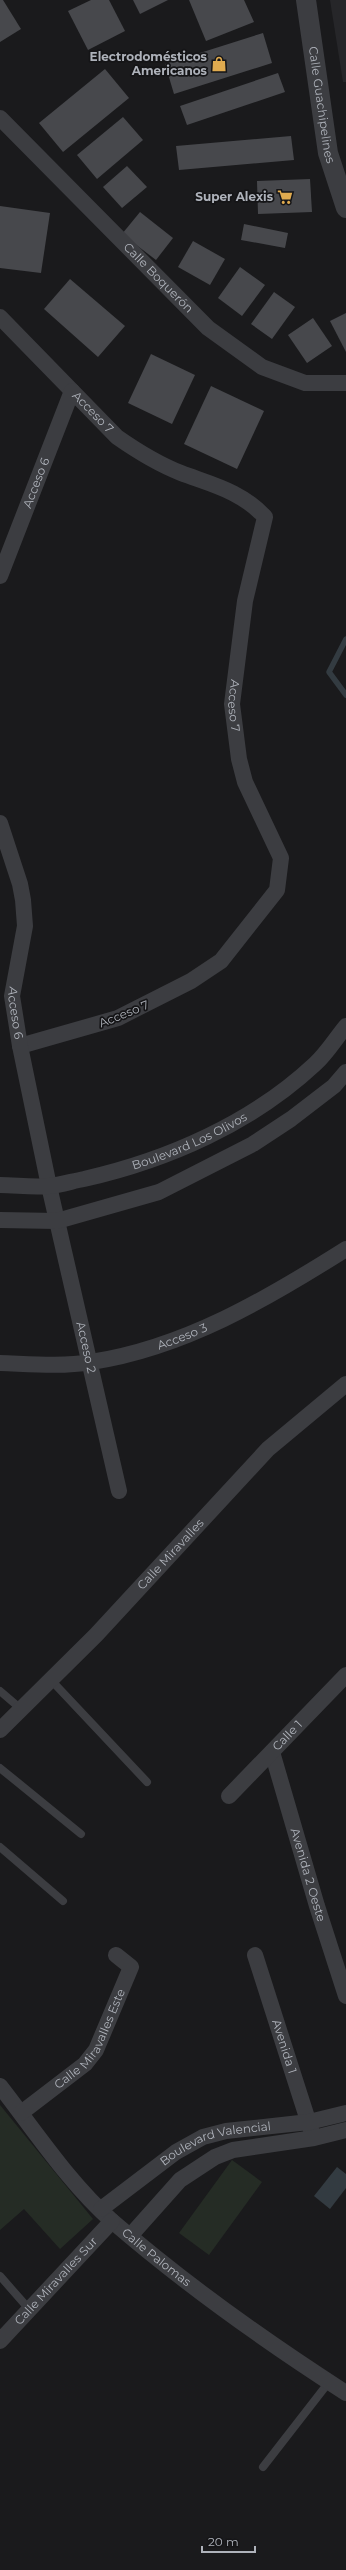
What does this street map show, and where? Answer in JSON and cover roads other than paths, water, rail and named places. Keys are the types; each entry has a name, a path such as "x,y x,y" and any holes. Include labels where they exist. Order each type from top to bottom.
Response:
{"street":[{"name":"Calle Guachipelines","path":"306,0 328,153 346,208"},
{"name":"Calle Boquerón","path":"0,118 208,328 262,367 305,383 346,383"},
{"name":"Acceso 7","path":"0,317 117,437 136,450 180,472 229,490 251,502 265,517 245,601 232,704 239,759 245,782 281,858 281,874 277,890 221,960 191,981 118,1018 20,1046"},
{"name":"Acceso 6","path":"0,576 72,391"},
{"name":"Acceso 6","path":"0,823 18,878 23,900 25,926 12,996 20,1046 53,1204"},
{"name":"Boulevard Los Olivos","path":"0,1185 49,1186 150,1161 207,1136 242,1118 276,1095 316,1063 345,1030"},
{"path":"0,1220 57,1221 159,1192 253,1144 291,1119 334,1086 346,1072"},
{"name":"Acceso 2","path":"53,1204 119,1491"},
{"name":"Acceso 3","path":"0,1363 52,1365 90,1362 139,1353 210,1325 253,1305 346,1249"},
{"name":"Calle Miravalles","path":"0,1730 96,1635 268,1449 346,1384"},
{"name":"Calle 1","path":"229,1796 346,1676"},
{"name":"Avenida 2 Oeste","path":"272,1752 317,1906 346,1996"},
{"name":"Calle Miravalles Este","path":"21,2113 85,2064 96,2050 131,1967 116,1955"},
{"name":"Avenida 1","path":"255,1955 314,2138"},
{"name":"Calle Palomas","path":"0,2086 72,2178 112,2221 131,2234 218,2304 283,2352 346,2393"},
{"name":"Boulevard Valencial","path":"101,2209 176,2152 203,2137 226,2131 309,2122 346,2113"},
{"name":"Boulevard Valencial","path":"131,2234 180,2180 215,2157 232,2150 314,2138 346,2130"},
{"name":"Calle Miravalles Sur","path":"0,2341 112,2221"}],"lane":[{"path":"50,1680 147,1782"},
{"path":"0,1691 21,1709"},
{"path":"0,1768 81,1834"},
{"path":"0,1847 63,1901"},
{"path":"0,2276 29,2309"},
{"path":"263,2468 329,2382"}],"waterway":[{"path":"346,639 329,672 346,695"}],"place":[{"name":"Electrodomésticos Americanos","path":"219,64"},
{"name":"Super Alexis","path":"285,197"}]}
